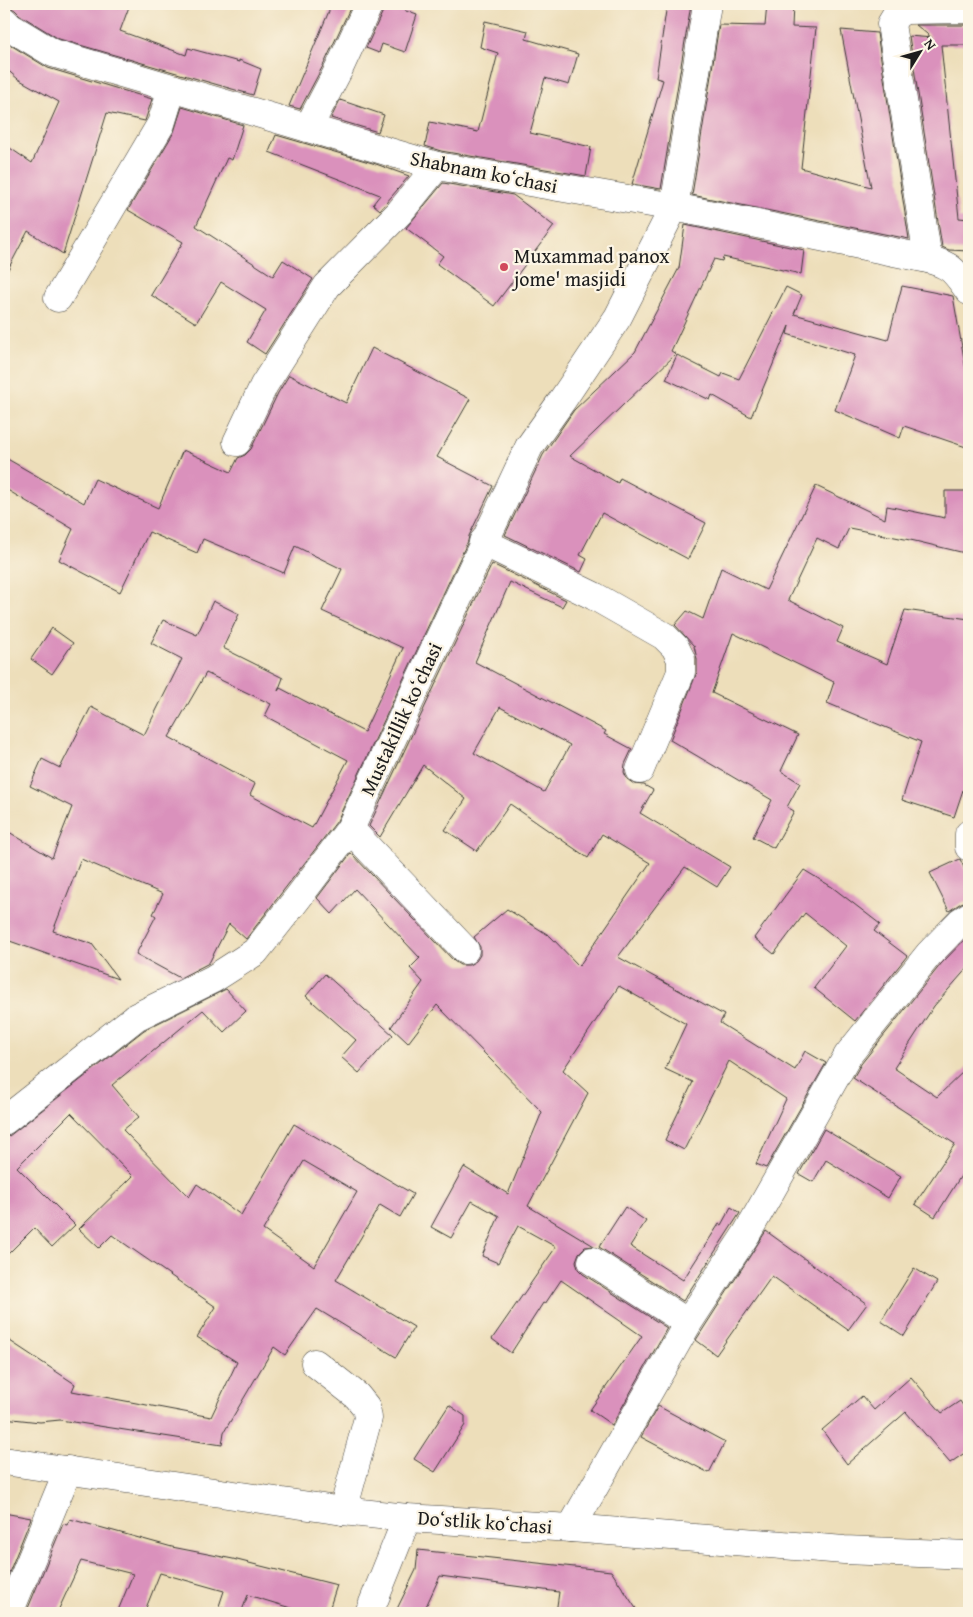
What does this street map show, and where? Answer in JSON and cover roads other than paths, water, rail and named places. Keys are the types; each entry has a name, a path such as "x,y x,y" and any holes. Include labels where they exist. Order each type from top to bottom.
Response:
{"street":[{"path":"308,128 339,69 369,4"},
{"name":"Mustakillik koʻchasi","path":"4,1121 136,1017 213,979 255,952 350,829 529,447 618,317 674,207 707,4"},
{"path":"928,260 891,24 897,14 906,10 969,9"},
{"name":"Shabnam koʻchasi","path":"4,21 10,27 54,53 438,166 674,207 945,264 954,271 969,291"},
{"path":"58,298 161,124 172,88"},
{"path":"237,442 264,385 327,286 399,213 438,166"},
{"path":"483,542 594,596 664,636 675,647 681,658 681,672 640,770"},
{"path":"350,829 465,950"},
{"path":"969,834 969,847"},
{"path":"572,1528 688,1322 747,1233 848,1054 929,954 960,921 969,916"},
{"path":"592,1261 688,1322"},
{"path":"315,1363 357,1396 366,1407 368,1418 343,1511"},
{"name":"Doʻstlik koʻchasi","path":"4,1461 343,1511 407,1518 572,1528 844,1550 969,1555"},
{"path":"9,1613 68,1470"},
{"path":"369,1613 407,1518"}],"place":[{"name":"Muxammad panox jome' masjidi","path":"504,267"}]}
